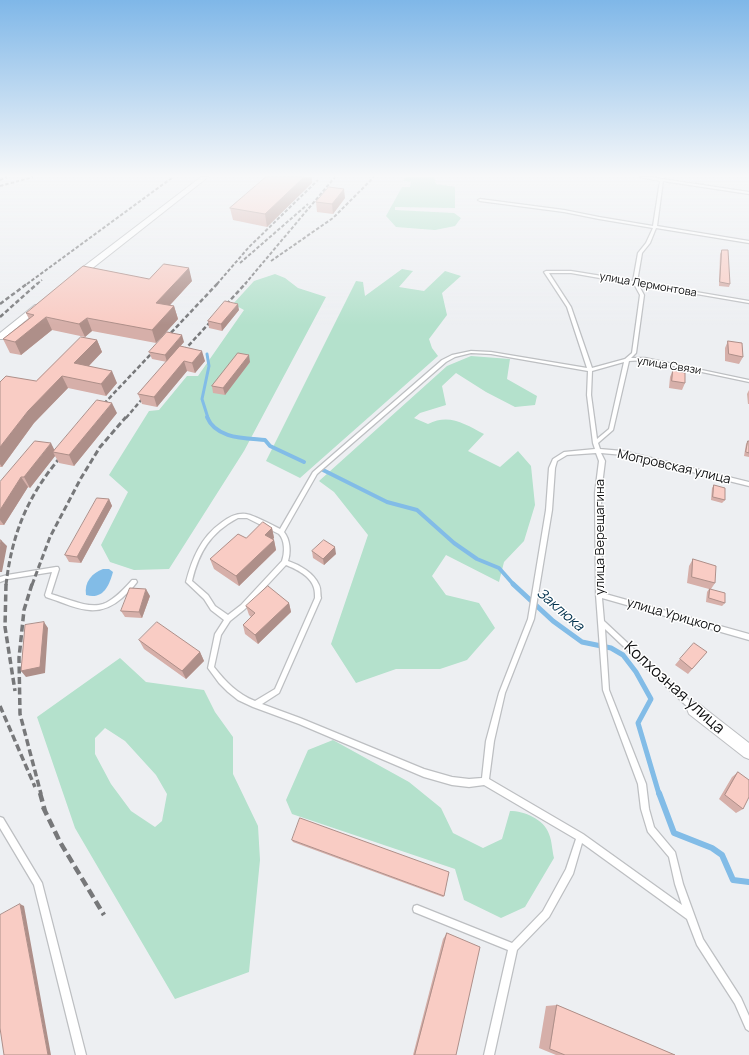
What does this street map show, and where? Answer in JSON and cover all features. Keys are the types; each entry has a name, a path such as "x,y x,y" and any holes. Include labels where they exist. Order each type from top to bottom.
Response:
{"street":[{"path":"72,280 141,226"},
{"path":"0,337 42,304"},
{"name":"Колхозная улица","path":"694,709 749,752"}],"lane":[{"path":"650,226 749,242"},
{"path":"595,443 611,430 627,360 634,353 642,295 636,282 640,253 648,243 655,227"},
{"name":"улица Лермонтова","path":"546,272 571,272 749,302"},
{"name":"улица Верещагина","path":"546,272 569,307 590,370 589,395 595,443 602,461 598,493 599,595 606,690 642,784 645,809 651,829 672,855 679,884 700,942 738,1001 749,1026"},
{"path":"281,532 315,473 444,361 454,356 471,352 491,353 590,370"},
{"name":"улица Связи","path":"590,370 627,360 645,359 749,381"},
{"name":"Мопровская улица","path":"485,781 490,741 502,693 531,620 549,510 552,468 555,460 566,453 598,450 623,453 749,484"},
{"path":"228,619 213,608 206,597 189,582 192,564 200,549 224,522 237,516 248,516 281,532 285,537 287,555 285,562 243,607 228,619 218,634 211,668 225,686 240,699 276,711 424,773 452,781 469,783 485,781 580,837 690,916"},
{"path":"255,705 277,691 318,598 316,585 308,576 293,564 285,562"},
{"path":"0,580 7,577 56,569 48,595 89,608 104,607 117,598 134,582"},
{"name":"улица Урицкого","path":"599,595 749,637"},
{"name":"Колхозная улица","path":"602,622 694,709"},
{"path":"0,821 38,883 82,1055"},
{"path":"489,1055 513,948 546,914 570,870 580,837"},
{"path":"417,909 513,948"}],"green space":[{"path":"395,226 454,226 435,230"},
{"path":"402,269 413,271 399,287 424,291 445,271 461,276 442,293 447,315 429,339 432,348 438,356 300,478 266,461 356,281 363,282 365,296"},
{"path":"275,274 285,278 298,288 326,297 244,451 169,569 134,570 110,562 101,545 128,492 109,475 149,411 159,410 187,376 198,376 244,310 233,304 254,281"},
{"path":"471,356 510,359 507,379 537,396 535,405 515,407 486,392 456,373 442,386 446,405 420,413 414,418 428,424 443,420 457,421 484,434 468,451 500,467 518,451 531,466 535,505 524,541 504,562 499,582 446,555 432,576 446,595 479,603 495,628 467,660 440,669 396,669 356,683 331,644 368,535 334,492 319,481 447,366"},
{"path":"120,658 146,682 204,690 215,712 233,737 233,774 258,826 260,860 249,972 175,999 75,828 37,717","holes":["105,728 125,741 156,775 167,794 162,821 155,827 131,811 111,784 95,754 95,738"]},
{"path":"333,740 409,782 441,808 453,833 483,848 502,839 510,811 527,814 543,824 550,837 554,858 525,907 501,918 464,900 455,869 292,814 286,800 308,750"}],"water":[{"path":"103,569 109,569 113,572 107,587 101,594 92,596 86,595 86,586 88,582 95,573"}],"building":[{"path":"722,250 728,250 730,284 720,282"},
{"path":"164,264 189,268 156,303 174,306 152,330 87,318 79,324 46,317 15,342 3,339 34,315 26,313 83,266 149,279"},
{"path":"225,301 238,304 221,324 208,321"},
{"path":"167,332 182,335 165,355 149,352"},
{"path":"81,337 97,340 74,363 112,371 101,384 62,376 28,411 0,447 0,382 6,376 36,381"},
{"path":"728,341 742,343 743,357 729,354"},
{"path":"180,346 202,351 192,363 184,361 154,397 138,394"},
{"path":"238,353 249,355 223,388 212,386"},
{"path":"673,370 685,373 685,383 672,381"},
{"path":"97,400 112,403 69,455 53,452"},
{"path":"35,441 51,443 24,477 21,477 0,510 0,482"},
{"path":"749,441 749,453 746,452"},
{"path":"714,485 725,488 725,500 713,497"},
{"path":"97,498 109,499 77,557 65,555"},
{"path":"263,522 272,528 265,535 274,540 236,576 210,559 238,534 246,538"},
{"path":"324,540 335,547 323,559 312,551"},
{"path":"693,559 716,566 715,583 692,577"},
{"path":"268,586 289,603 255,635 243,625 255,613 246,606"},
{"path":"130,588 146,589 139,612 121,611"},
{"path":"710,589 725,593 725,603 709,598"},
{"path":"44,622 40,667 21,671 25,625"},
{"path":"157,622 200,652 182,671 139,640"},
{"path":"694,643 707,652 692,669 680,659"},
{"path":"738,772 749,780 749,797 743,809 725,795"},
{"path":"300,818 449,872 444,896 292,840"},
{"path":"20,904 48,1055 4,1055 0,1028 0,915"},
{"path":"447,933 480,947 456,1055 415,1055"},
{"path":"557,1005 675,1055 565,1055 550,1049"}],"waterway":[{"name":"Заклюка","path":"207,354 209,366 202,399 208,418"},
{"name":"Заклюка","path":"207,417 217,430 240,438 265,440 270,446 304,462"},
{"name":"Заклюка","path":"323,470 387,502 417,510 454,543 477,559 499,568 514,585"},
{"name":"Заклюка","path":"514,585 553,621 582,642 611,648 623,655 636,672 651,699 638,723 659,794"},
{"name":"Заклюка","path":"659,793 674,833 712,848 722,855 733,880 749,882"}],"railway":[{"path":"27,284 106,226"},
{"path":"217,284 249,247 270,226"},
{"path":"240,263 282,226"},
{"path":"245,284 294,226"},
{"path":"271,261 321,226"},
{"path":"37,284 42,280"},
{"path":"0,304 28,283"},
{"path":"0,317 38,283"},
{"path":"99,409 218,283"},
{"path":"179,356 246,283"},
{"path":"126,418 148,392"},
{"path":"32,585 50,537 81,478 100,447 126,417"},
{"path":"6,585 13,548 24,514 41,483 64,453"},
{"path":"6,584 5,627 15,691"},
{"path":"32,584 24,610 19,658 20,714 41,794"},
{"path":"0,706 35,787"},
{"path":"40,793 45,811"},
{"path":"43,807 60,842 104,915"}]}
